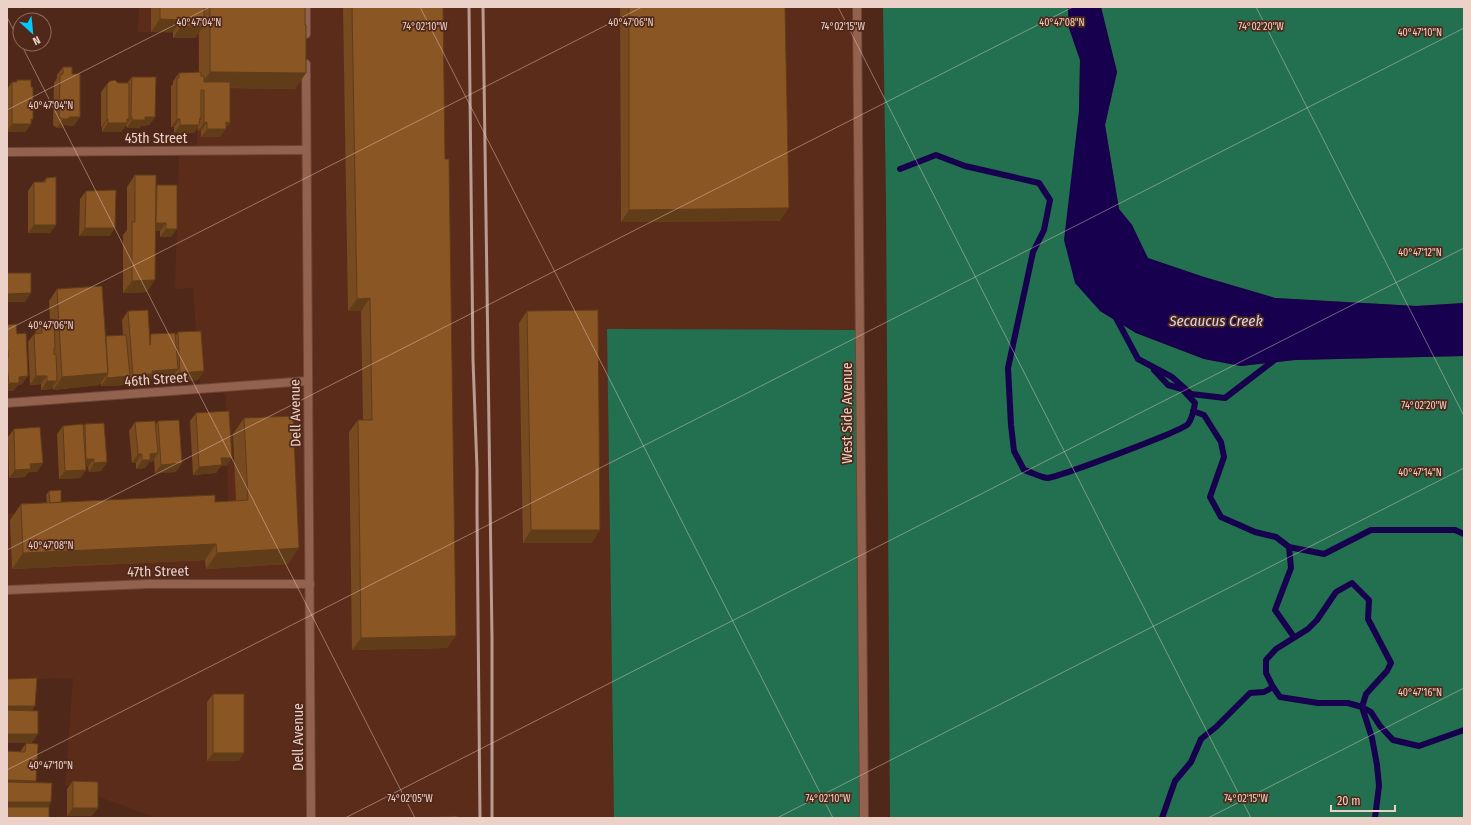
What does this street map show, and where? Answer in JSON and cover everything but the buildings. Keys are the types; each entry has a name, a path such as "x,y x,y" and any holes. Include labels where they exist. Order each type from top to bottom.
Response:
{"street":[{"path":"306,7 306,39"},
{"name":"West Side Avenue","path":"857,7 864,818"},
{"name":"Dell Avenue","path":"306,55 311,818"},
{"name":"45th Street","path":"7,152 306,150"},
{"name":"46th Street","path":"7,403 307,381"},
{"name":"47th Street","path":"7,590 148,584 310,584"}],"shaded area":[{"path":"139,7 856,7 859,330 607,329 614,818 152,818 152,816 65,785 73,678 7,680 7,514 228,506 226,395 200,384 193,288 175,289 179,156 197,145 198,34 138,32"}],"green space":[{"path":"883,7 1068,7 1069,28 1080,60 1079,111 1100,311 1136,333 1204,359 1241,366 1295,360 1464,356 1464,818 890,818 886,200"},
{"path":"1101,7 1464,7 1464,303 1416,306 1275,298 1147,258 1132,225 1119,209 1105,125 1117,72"},
{"path":"607,329 859,330 864,818 614,818"}],"water":[{"name":"Secaucus Creek","path":"1068,7 1101,7 1117,72 1105,125 1119,209 1132,225 1148,258 1204,277 1275,298 1416,306 1464,303 1464,356 1295,360 1241,366 1204,359 1136,333 1100,311 1075,283 1064,240 1079,111 1080,60 1069,28"}],"waterway":[{"path":"900,169 936,155 965,166 1039,183 1050,200 1044,230 1033,252 1008,368 1014,451 1024,470 1041,477 1047,478 1055,476 1143,444 1188,424 1192,417 1195,403 1182,389 1168,385 1154,370"},
{"path":"1115,316 1138,359 1172,377 1191,394 1225,398 1277,358"},
{"path":"1193,411 1204,415 1221,442 1224,457 1210,497 1221,517 1255,532 1276,537 1289,547"},
{"path":"1294,637 1275,610 1291,568 1289,547 1324,554 1371,530 1455,530 1464,534"},
{"path":"1375,818 1379,786 1377,765 1372,738 1362,707 1366,694 1387,671 1391,663 1368,619 1369,600 1352,583 1336,592 1317,620 1308,629 1276,649 1266,660 1266,673 1280,697 1318,703 1348,703 1362,707 1371,712 1380,726 1393,740 1419,746 1464,730"},
{"path":"1162,818 1175,781 1191,762 1201,739 1216,727 1250,693 1264,692 1273,687"}],"railway":[{"path":"469,7 473,360 477,469 480,818"},
{"path":"483,7 492,638 492,818"}]}
